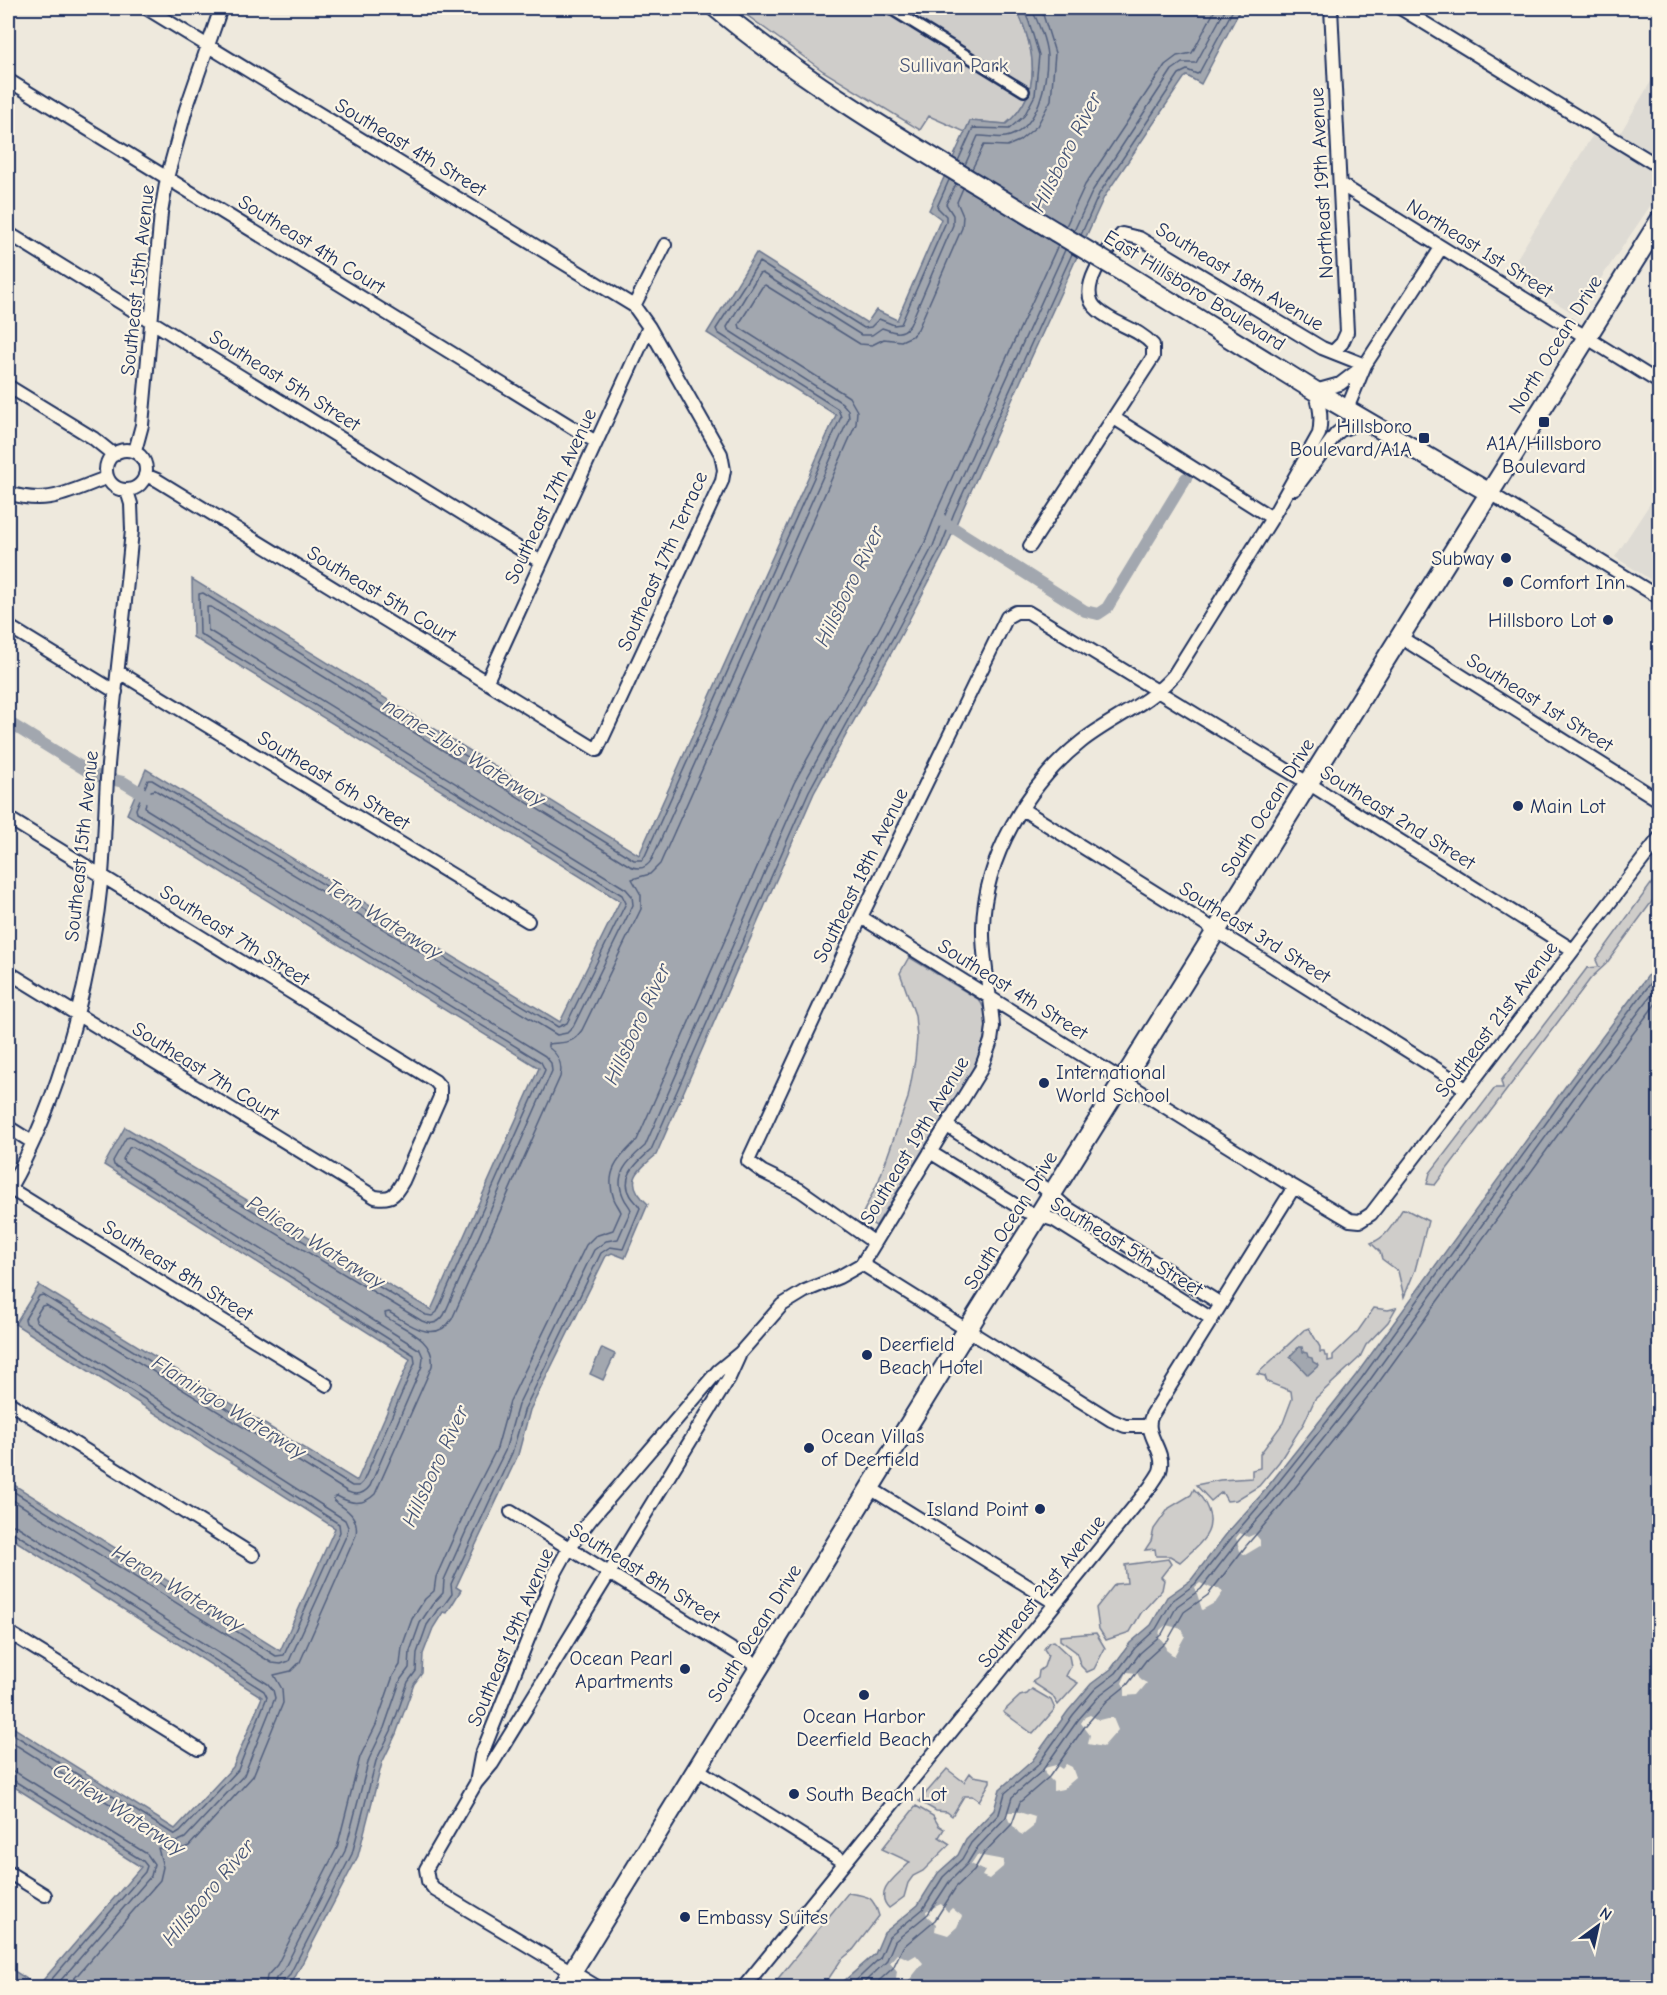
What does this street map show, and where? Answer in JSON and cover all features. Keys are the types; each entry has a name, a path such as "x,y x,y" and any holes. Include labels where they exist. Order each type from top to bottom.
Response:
{"main road":[{"name":"East Hillsboro Boulevard","path":"716,8 805,76 912,144 1315,391 1488,492"},
{"name":"North Ocean Drive","path":"1488,492 1659,220"},
{"name":"South Ocean Drive","path":"567,1980 967,1330 1124,1081 1488,492"}],"street":[{"name":"Southeast 4th Street","path":"146,8 633,306 649,327"},
{"name":"Southeast 15th Avenue","path":"135,451 142,425 160,213 186,109 221,8"},
{"name":"Southeast 15th Avenue","path":"207,46 229,8"},
{"path":"890,8 1024,91"},
{"name":"Northeast 19th Avenue","path":"1331,8 1347,332 1342,343 1333,352"},
{"path":"1400,8 1659,167"},
{"name":"Southeast 4th Court","path":"8,80 596,442"},
{"name":"Northeast 1st Street","path":"1340,184 1659,383"},
{"name":"Southeast 5th Street","path":"8,233 542,562"},
{"name":"Southeast 18th Avenue","path":"1030,546 1153,357 1153,345 1144,336 1099,311 1092,304 1089,294 1091,281 1111,246 1122,234 1139,238 1322,348 1365,365"},
{"path":"633,306 664,245"},
{"path":"1347,410 1365,365 1441,248"},
{"name":"Southeast 17th Avenue","path":"487,681 649,327"},
{"name":"Southeast 17th Terrace","path":"597,750 722,481 724,470 721,454 649,327"},
{"path":"1315,391 1340,384 1365,365"},
{"path":"8,386 93,438 114,455"},
{"name":"Southeast 19th Avenue","path":"476,1783 481,1756 553,1577 569,1548 591,1519 718,1371 740,1353 782,1305 805,1291 839,1277 862,1264 947,1126 981,1069 991,1041 993,1027 991,998 983,926 988,889 1008,832 1036,787 1055,765 1082,741 1158,691 1180,667 1272,518 1319,434 1322,419 1315,391"},
{"path":"1114,418 1272,518"},
{"name":"Southeast 19th Avenue","path":"1272,518 1336,434 1367,420"},
{"path":"126,450 135,451 144,459 145,475 137,486 127,491 112,487 106,478 106,466 114,455 126,450"},
{"name":"Southeast 5th Court","path":"145,475 167,486 597,750"},
{"path":"8,493 44,499 68,494 106,478"},
{"name":"Southeast 15th Avenue","path":"8,1189 47,1107 77,1015 87,973 102,876 108,765 132,530 131,504 127,491"},
{"name":"East Hillsboro Boulevard","path":"1488,492 1659,598"},
{"name":"Southeast 18th Avenue","path":"875,1243 800,1190 763,1172 748,1161 861,917 1007,617 1016,612"},
{"name":"Southeast 2nd Street","path":"1016,612 1028,612 1308,783 1573,950"},
{"path":"8,626 116,692"},
{"name":"Southeast 1st Street","path":"1400,637 1659,801"},
{"name":"Southeast 6th Street","path":"119,672 528,921"},
{"name":"Southeast 3rd Street","path":"1022,809 1451,1078 1466,1090"},
{"name":"Southeast 7th Street","path":"8,818 435,1081 440,1087 440,1097 403,1181 396,1193 386,1199"},
{"name":"Southeast 21st Avenue","path":"1360,1221 1371,1214 1659,837"},
{"name":"Southeast 4th Street","path":"861,917 1294,1187 1350,1220 1360,1221"},
{"name":"Southeast 7th Court","path":"8,972 375,1197 386,1199"},
{"name":"Southeast 5th Street","path":"947,1126 1043,1187 1066,1207 1221,1304"},
{"path":"8,1127 32,1142"},
{"name":"Southeast 5th Street","path":"930,1152 1025,1211 1054,1220 1212,1319"},
{"path":"862,1264 1111,1420 1125,1426 1148,1426 1152,1415 1294,1187"},
{"name":"Southeast 8th Street","path":"8,1189 327,1385"},
{"name":"Southeast 19th Avenue","path":"567,1980 435,1890 426,1874 431,1858 476,1783 492,1764 610,1573 729,1378 740,1353"},
{"path":"8,1402 253,1555"},
{"name":"Southeast 21st Avenue","path":"743,1988 1150,1487 1160,1471 1161,1462 1159,1451 1148,1426"},
{"path":"870,1488 1055,1604"},
{"name":"Southeast 8th Street","path":"511,1512 760,1667"},
{"path":"8,1632 198,1749"},
{"path":"697,1769 844,1862"},
{"path":"8,1872 45,1895"},
{"path":"567,1980 599,1988"}],"shaded area":[{"path":"1659,68 1659,193 1576,315 1508,273 1592,136 1612,147"},
{"path":"1660,490 1659,585 1615,557"}],"green space":[{"name":"Sullivan Park","path":"737,8 1016,8 1028,38 1032,69 1031,84 1018,111 1006,124 970,121 965,132 929,116 920,130 823,71"},
{"path":"1659,873 1659,892 1606,964 1591,978 1435,1185 1427,1184 1430,1173 1495,1088 1503,1088 1501,1081 1587,968 1599,967 1596,960"},
{"path":"909,957 978,999 986,1015 985,1035 972,1071 876,1226 861,1217 879,1180 908,1098 915,1060 917,1038 915,1015 900,973"},
{"path":"1405,1209 1428,1221 1415,1270 1404,1297 1398,1271 1382,1259 1380,1252 1371,1243 1385,1234"},
{"path":"1374,1308 1388,1310 1396,1308 1388,1322 1366,1345 1360,1357 1315,1399 1304,1423 1279,1462 1259,1486 1236,1500 1227,1501 1222,1492 1211,1501 1196,1485 1220,1480 1252,1478 1252,1470 1260,1468 1260,1454 1283,1423 1292,1399 1291,1391 1267,1382 1265,1376 1257,1374 1304,1330 1309,1328 1320,1347 1320,1352 1328,1356 1328,1361 1333,1360 1333,1355 1358,1331"},
{"path":"1194,1489 1205,1504 1210,1519 1210,1526 1203,1539 1180,1562 1170,1556 1156,1556 1155,1549 1145,1550 1151,1541 1154,1529 1169,1508 1191,1495"},
{"path":"1168,1559 1171,1564 1161,1577 1164,1580 1162,1590 1141,1613 1130,1632 1106,1640 1099,1629 1096,1608 1115,1584 1127,1583 1125,1565"},
{"path":"1096,1633 1105,1648 1094,1669 1087,1672 1081,1666 1076,1652 1060,1640 1060,1636"},
{"path":"1053,1641 1069,1656 1071,1666 1066,1676 1078,1683 1058,1705 1052,1695 1032,1682 1038,1678 1039,1671 1044,1667 1048,1655 1044,1649 1049,1642"},
{"path":"1032,1689 1051,1700 1055,1709 1033,1734 1003,1712 1020,1696"},
{"path":"947,1769 964,1782 970,1773 973,1776 990,1779 979,1801 972,1796 964,1796 952,1816 947,1812 936,1811 919,1801"},
{"path":"916,1806 933,1816 939,1826 944,1829 939,1837 950,1844 923,1871 913,1876 908,1883 904,1897 889,1908 885,1902 885,1889 910,1862 882,1849"},
{"path":"848,1893 872,1900 879,1916 853,1950 841,1960 823,1987 771,1987"}],"water":[{"path":"1016,8 1241,8 1201,84 1187,76 1184,78 1104,197 945,551 814,793 656,1155 638,1172 635,1178 636,1190 648,1204 625,1258 612,1253 606,1256 530,1410 518,1455 456,1587 461,1590 447,1613 443,1612 433,1628 423,1654 422,1673 414,1684 396,1734 382,1763 358,1856 293,1981 284,1987 8,1987 8,1967 38,1986 141,1867 8,1783 8,1724 175,1829 233,1767 262,1697 8,1536 8,1481 280,1651 335,1528 15,1324 39,1285 357,1481 410,1359 104,1165 125,1127 431,1310 539,1068 127,814 146,769 560,1022 620,901 193,637 192,579 639,855 836,415 707,333 756,253 867,323 876,310 897,320 941,219 929,210 970,121 1006,124 1026,98 1031,84 1031,54 1028,38"},
{"path":"1659,961 1659,1987 842,1988 844,1981 875,1954 884,1933 918,1905 938,1873 958,1855 966,1839 994,1810 1000,1789 1032,1761 1068,1711 1091,1684 1111,1669 1130,1643 1151,1625 1167,1597 1191,1580 1228,1532 1261,1495 1356,1375"},
{"path":"1302,1347 1303,1352 1307,1353 1308,1357 1312,1358 1318,1366 1308,1375 1290,1356"},
{"path":"602,1348 615,1354 603,1380 590,1374"}],"pier":[{"path":"1240,1533 1248,1537 1255,1534 1260,1540 1260,1546 1245,1555 1240,1551 1236,1538"},
{"path":"1200,1583 1211,1588 1219,1588 1223,1592 1216,1602 1202,1610 1195,1587"},
{"path":"1166,1625 1182,1629 1185,1636 1174,1656 1166,1650 1165,1644 1159,1637 1160,1630"},
{"path":"1127,1672 1137,1673 1141,1680 1147,1683 1137,1695 1125,1696 1122,1683"},
{"path":"1090,1715 1099,1720 1113,1718 1118,1730 1103,1747 1088,1744 1090,1735 1081,1723 1085,1717"},
{"path":"1066,1764 1072,1767 1076,1778 1063,1789 1053,1791 1053,1782 1045,1774 1044,1768 1056,1765 1062,1769"},
{"path":"1019,1812 1035,1817 1033,1827 1023,1835 1019,1833 1009,1821 1006,1813"},
{"path":"977,1855 1004,1860 1003,1867 989,1879 982,1876 985,1871 971,1864"},
{"path":"941,1904 948,1912 952,1908 962,1916 957,1927 948,1935 935,1931 936,1924 927,1916 926,1911"},
{"path":"897,1954 909,1959 916,1955 923,1963 906,1984 896,1978 897,1971 890,1962"}],"waterway":[{"path":"941,520 1085,611 1098,614 1107,608 1186,478"},
{"path":"8,722 94,775 123,782 151,799"}],"place":[{"name":"A1A/Hillsboro Boulevard","path":"1544,422"},
{"name":"Hillsboro Boulevard/A1A","path":"1424,438"},
{"name":"Subway","path":"1506,558"},
{"name":"Comfort Inn","path":"1508,582"},
{"name":"Hillsboro Lot","path":"1608,620"},
{"name":"Main Lot","path":"1518,806"},
{"name":"International World School","path":"1044,1083"},
{"name":"Deerfield Beach Hotel","path":"867,1355"},
{"name":"Ocean Villas of Deerfield","path":"809,1448"},
{"name":"Island Point","path":"1040,1509"},
{"name":"Ocean Pearl Apartments","path":"685,1669"},
{"name":"Ocean Harbor Deerfield Beach","path":"864,1695"},
{"name":"South Beach Lot","path":"794,1794"},
{"name":"Embassy Suites","path":"685,1917"}],"water label":[{"name":"Hillsboro River","path":"1066,152"},
{"name":"Hillsboro River","path":"849,586"},
{"name":"name=Ibis Waterway","path":"464,752"},
{"name":"Tern Waterway","path":"384,919"},
{"name":"Hillsboro River","path":"637,1024"},
{"name":"Pelican Waterway","path":"316,1242"},
{"name":"Flamingo Waterway","path":"229,1407"},
{"name":"Hillsboro River","path":"435,1466"},
{"name":"Heron Waterway","path":"178,1588"},
{"name":"Curlew Waterway","path":"119,1809"},
{"name":"Hillsboro River","path":"208,1892"}]}
